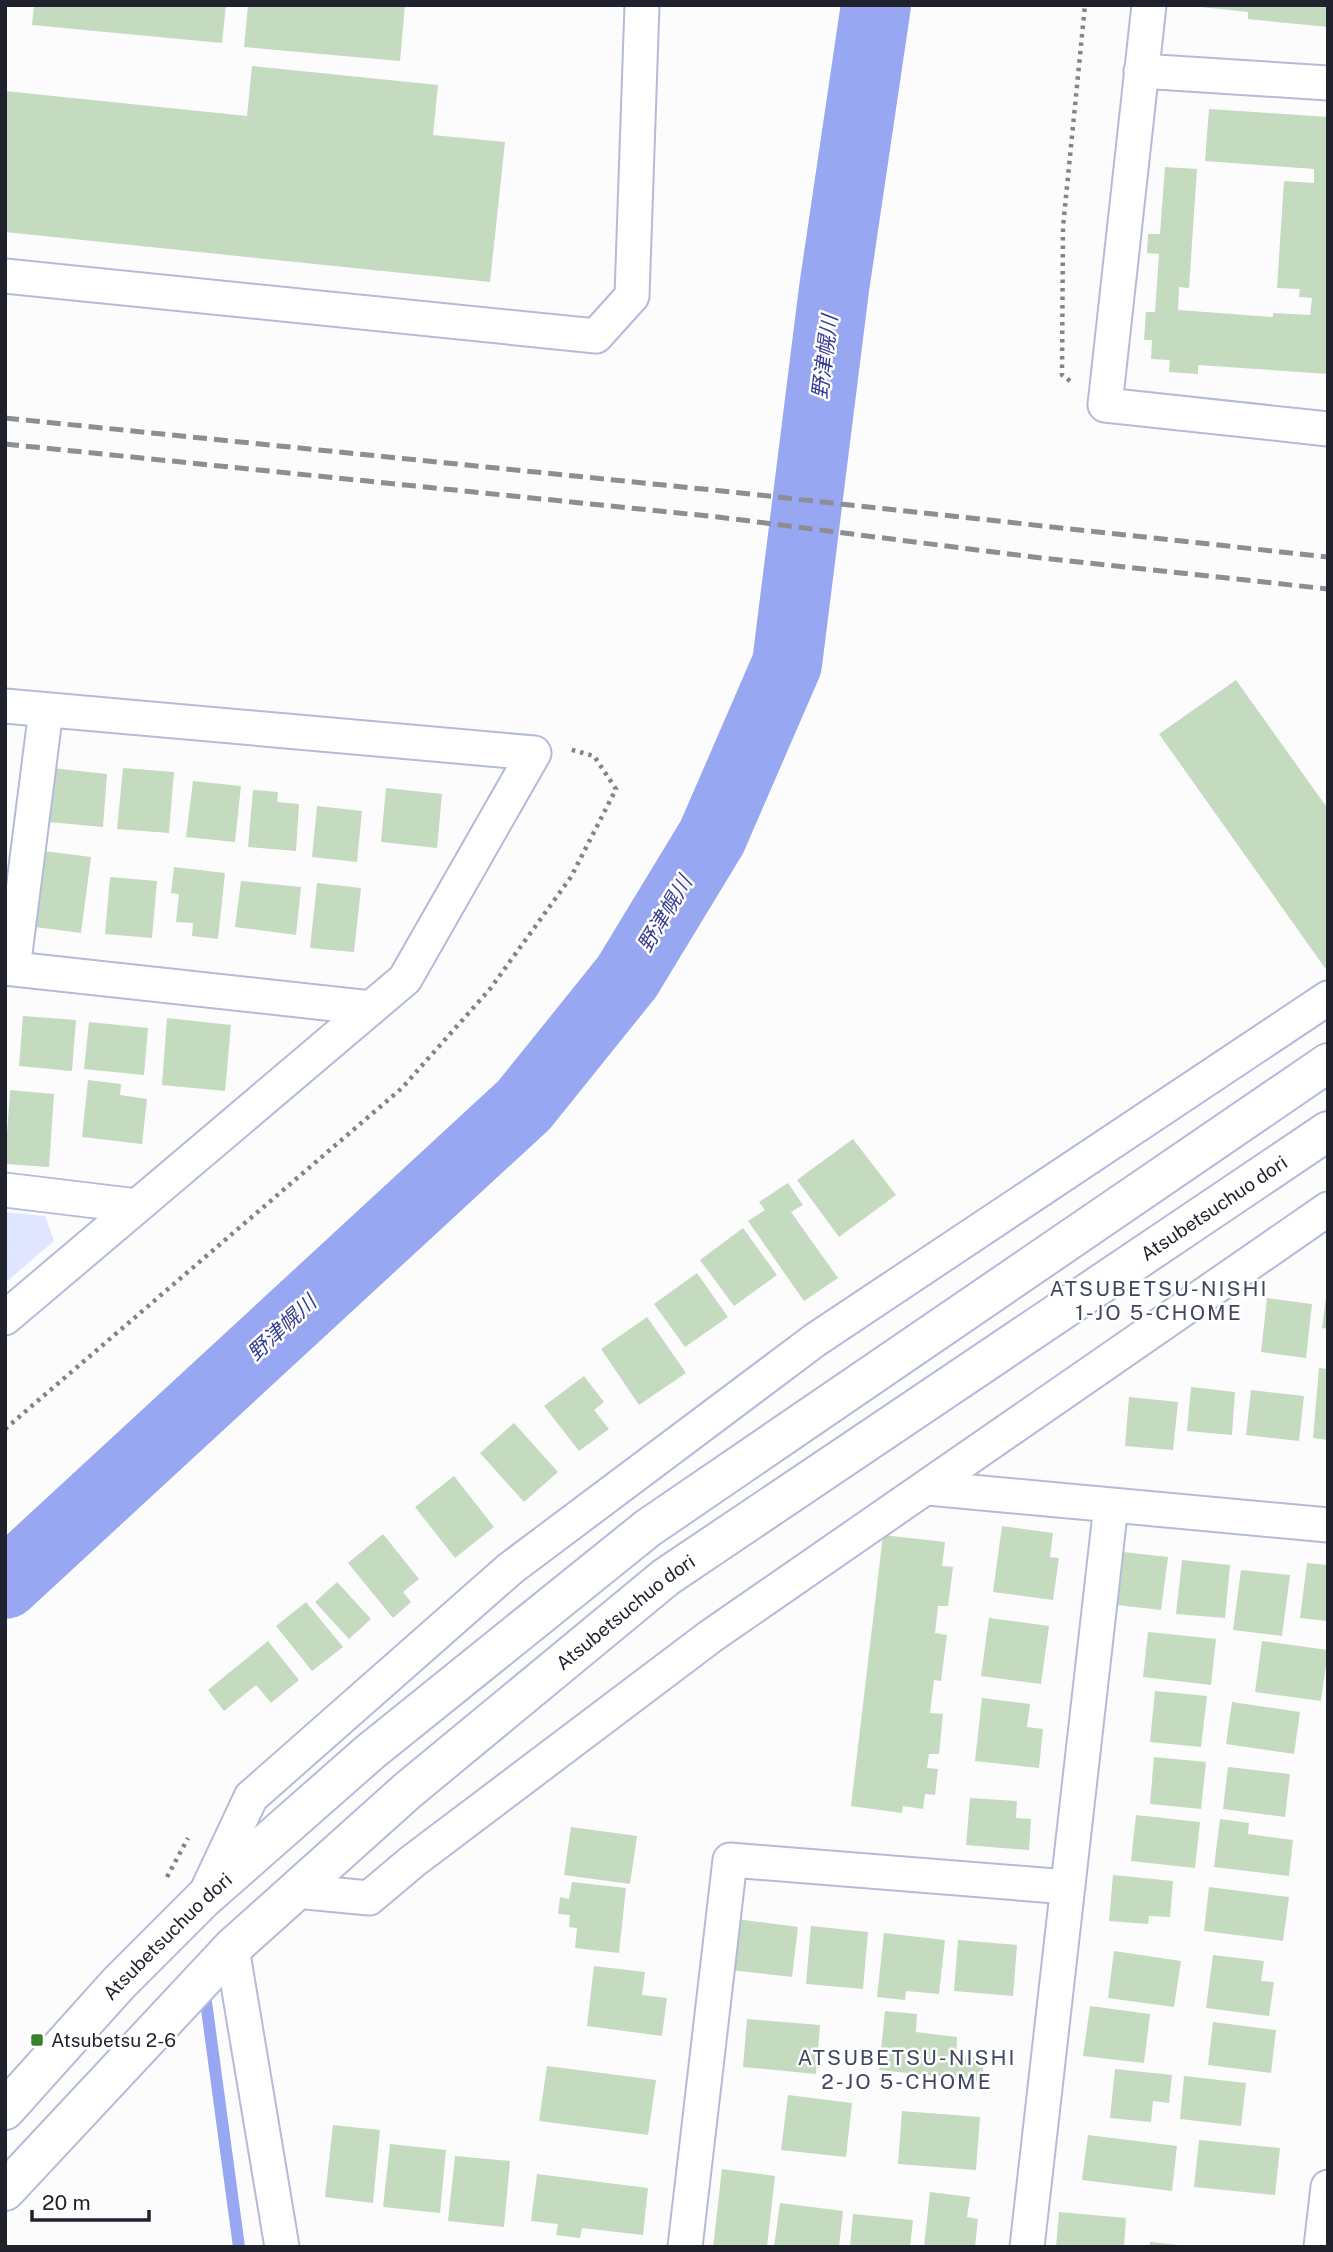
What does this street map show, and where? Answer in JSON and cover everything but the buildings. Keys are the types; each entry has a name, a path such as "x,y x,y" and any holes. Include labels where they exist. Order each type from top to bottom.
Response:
{"street":[{"path":"5,276 596,336 632,296 642,5"},
{"path":"1149,5 1105,405 1328,429"},
{"path":"1141,71 1328,83"},
{"path":"5,705 534,753 405,979 5,1318"},
{"path":"46,710 9,968 371,1008"},
{"path":"203,1899 251,1797 512,1568 815,1340 1328,998"},
{"name":"Atsubetsuchuo dori","path":"5,2110 118,1984 203,1899 370,1752 648,1528 1328,1063"},
{"name":"Atsubetsuchuo dori","path":"5,2191 232,1948 407,1791 666,1577 1328,1131"},
{"path":"5,1190 137,1206"},
{"path":"296,1891 369,1898 413,1861 711,1636 1328,1209"},
{"path":"928,1488 1328,1525"},
{"path":"1027,2247 1111,1504"},
{"path":"685,2247 730,1860 1068,1887"},
{"path":"232,1948 282,2247"},
{"path":"1321,2247 1328,2187"}],"path":[{"path":"1085,5 1063,227 1062,375 1105,405"},
{"path":"5,1429 402,1087 490,989 571,877 616,789 594,756 567,748 534,753"}],"shaded area":[{"path":"5,1212 45,1216 54,1241 5,1283"}],"waterway":[{"name":"野津幌川","path":"5,1584 524,1105 627,977 712,837 787,664 834,289 876,5"},
{"path":"204,1987 239,2247"}],"railway":[{"path":"5,418 722,491 1328,557"},
{"path":"5,444 718,517 1033,557 1328,589"}],"place":[{"name":"Atsubetsu 2-6","path":"37,2040"}],"district":[{"name":"ATSUBETSU-NISHI 1-JO 5-CHOME","path":"1159,1301"},
{"name":"ATSUBETSU-NISHI 2-JO 5-CHOME","path":"907,2070"}]}
